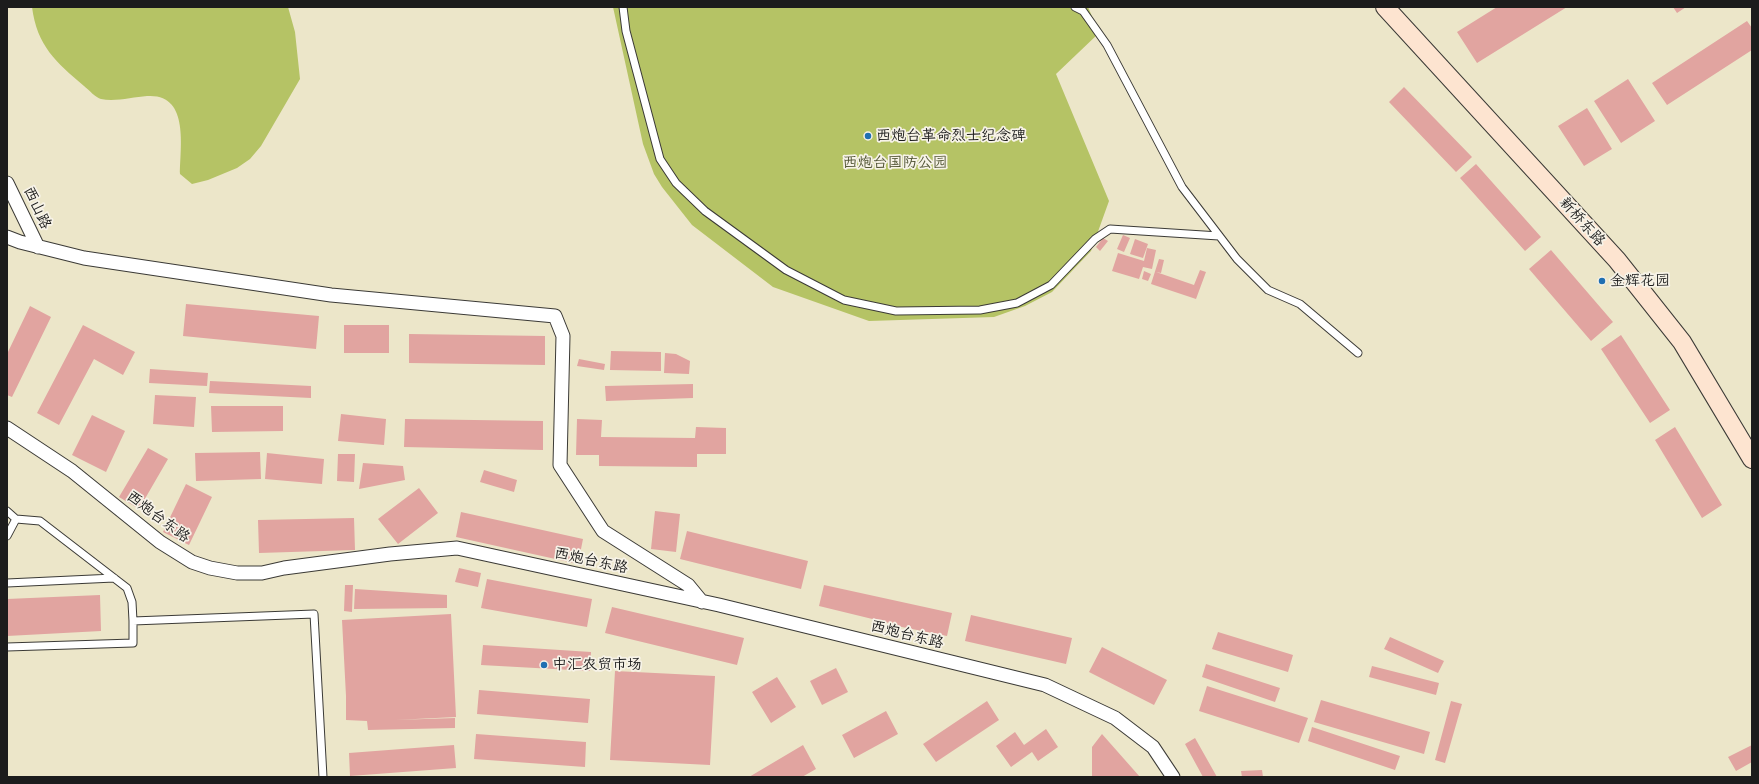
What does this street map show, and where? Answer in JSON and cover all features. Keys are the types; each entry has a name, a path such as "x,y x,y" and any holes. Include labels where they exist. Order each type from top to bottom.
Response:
{"street":[{"name":"新桥东路","path":"1385,7 1617,260 1682,342 1752,459"},
{"name":"西山路","path":"7,183 38,247"},
{"path":"7,237 38,247 84,258 331,295 555,316 563,336 560,465 603,531 688,585 702,602"},
{"name":"西炮台东路","path":"7,428 72,470 160,542 192,562 210,568 237,573 262,573 284,568 390,554 457,548 702,602 1046,685 1115,718 1153,747 1173,777"}],"lane":[{"path":"623,7 626,31 660,159 676,183 705,211 786,270 844,300 896,311 980,310 1017,303 1051,285 1095,239 1110,229 1220,236"},
{"path":"1075,7 1083,11 1107,45 1182,186 1237,259 1268,290 1300,304 1358,353"},
{"path":"7,511 16,519 40,521 127,588 132,602 132,643 7,647"},
{"path":"7,536 16,519"},
{"path":"7,583 114,578"},
{"path":"132,621 314,614 323,777"}],"green space":[{"path":"32,7 288,7 295,32 300,79 261,146 250,159 237,168 208,180 192,184 180,174 180,124 176,112 170,103 161,97 147,96 106,100 97,97 65,69 49,52 38,32"},
{"name":"西炮台国防公园","path":"613,7 1088,7 1099,33 1056,74 1109,201 1091,251 1052,292 1025,306 994,317 869,321 773,287 692,225 662,187 654,174 643,144"}],"building":[{"path":"1497,7 1567,7 1477,63 1457,32"},
{"path":"1673,7 1686,7 1677,13"},
{"path":"1747,21 1752,28 1752,50 1667,105 1652,83"},
{"path":"1628,79 1655,121 1621,143 1594,101"},
{"path":"1404,87 1472,157 1456,172 1389,102"},
{"path":"1587,108 1612,149 1584,166 1558,126"},
{"path":"1476,164 1541,237 1525,251 1460,178"},
{"path":"1123,235 1130,238 1124,252 1117,249"},
{"path":"1103,238 1108,241 1100,251 1096,247"},
{"path":"1135,239 1148,244 1143,258 1130,254"},
{"path":"1147,248 1156,250 1152,269 1143,267 1139,279 1112,271 1118,253 1144,261"},
{"path":"1551,250 1613,322 1591,341 1529,269"},
{"path":"1159,259 1164,260 1161,273 1156,272 1194,285 1200,270 1206,272 1196,299 1151,284"},
{"path":"1144,271 1151,274 1148,281 1142,279"},
{"path":"186,304 319,316 316,349 183,336"},
{"path":"30,306 51,317 12,397 7,395 7,354"},
{"path":"83,325 135,352 123,375 94,359 59,425 37,413"},
{"path":"344,325 389,325 389,353 344,353"},
{"path":"409,334 545,336 545,365 409,363"},
{"path":"1621,335 1670,410 1650,423 1601,349"},
{"path":"611,351 661,352 661,371 610,370"},
{"path":"665,353 676,354 690,361 689,374 664,373"},
{"path":"579,359 605,364 604,370 577,366"},
{"path":"150,369 208,373 207,386 149,383"},
{"path":"210,381 311,386 311,398 209,393"},
{"path":"693,384 693,398 606,401 605,386"},
{"path":"155,395 196,397 194,427 153,424"},
{"path":"211,406 283,406 283,431 212,432"},
{"path":"341,414 386,419 384,445 338,441"},
{"path":"92,415 125,431 106,472 72,455"},
{"path":"405,419 543,421 543,450 404,447"},
{"path":"577,419 602,420 601,437 695,438 696,427 726,428 726,454 697,454 697,467 599,466 599,455 576,455"},
{"path":"1675,427 1722,505 1702,518 1655,440"},
{"path":"148,448 168,459 139,509 119,497"},
{"path":"260,452 261,479 196,481 195,453"},
{"path":"267,453 324,459 322,484 265,479"},
{"path":"338,454 355,454 354,482 337,481"},
{"path":"363,463 403,466 405,480 359,489"},
{"path":"484,470 517,480 514,492 480,482"},
{"path":"186,484 212,497 189,545 163,532"},
{"path":"419,488 438,513 398,544 378,519"},
{"path":"655,511 680,514 676,552 651,549"},
{"path":"461,512 583,539 578,564 456,537"},
{"path":"354,518 355,550 259,553 258,520"},
{"path":"687,531 808,561 801,589 680,559"},
{"path":"459,568 481,573 478,587 455,582"},
{"path":"487,579 592,599 587,627 481,608"},
{"path":"345,585 353,585 352,612 344,611"},
{"path":"824,585 952,613 947,636 897,626 819,606"},
{"path":"355,589 447,595 447,608 354,609"},
{"path":"100,595 101,631 7,636 7,599"},
{"path":"612,607 744,638 737,665 605,633"},
{"path":"451,614 456,717 395,720 455,718 455,728 368,730 367,721 346,720 342,620"},
{"path":"971,615 1072,638 1066,664 965,641"},
{"path":"1218,632 1293,655 1288,672 1212,649"},
{"path":"1390,637 1444,661 1438,673 1384,649"},
{"path":"483,645 591,652 590,671 481,665"},
{"path":"1102,647 1167,680 1154,705 1089,672"},
{"path":"1206,664 1280,688 1275,702 1202,677"},
{"path":"1372,666 1439,683 1436,695 1369,677"},
{"path":"836,668 848,692 822,705 810,681"},
{"path":"615,671 715,676 710,765 610,760"},
{"path":"777,677 796,707 771,723 752,692"},
{"path":"1207,686 1308,718 1299,743 1199,711"},
{"path":"479,690 590,699 588,723 477,714"},
{"path":"1321,700 1430,732 1424,754 1314,722"},
{"path":"987,701 999,720 936,762 923,744"},
{"path":"1451,701 1462,704 1445,763 1435,760"},
{"path":"886,711 898,734 854,758 842,735"},
{"path":"1312,727 1400,756 1395,770 1308,741"},
{"path":"1046,729 1058,747 1038,761 1032,752 1011,767 996,746 1015,732 1024,745"},
{"path":"476,734 586,742 585,767 474,759"},
{"path":"1102,734 1140,777 1092,777 1092,747"},
{"path":"1195,738 1217,777 1203,777 1185,744"},
{"path":"454,745 456,768 350,776 349,753"},
{"path":"803,745 816,769 802,777 749,777"},
{"path":"1752,745 1752,762 1736,771 1728,757"},
{"path":"1262,770 1263,777 1242,777 1241,771"}],"place":[{"name":"西炮台革命烈士纪念碑","path":"868,136"},
{"name":"金辉花园","path":"1602,281"},
{"name":"中汇农贸市场","path":"544,665"}]}
